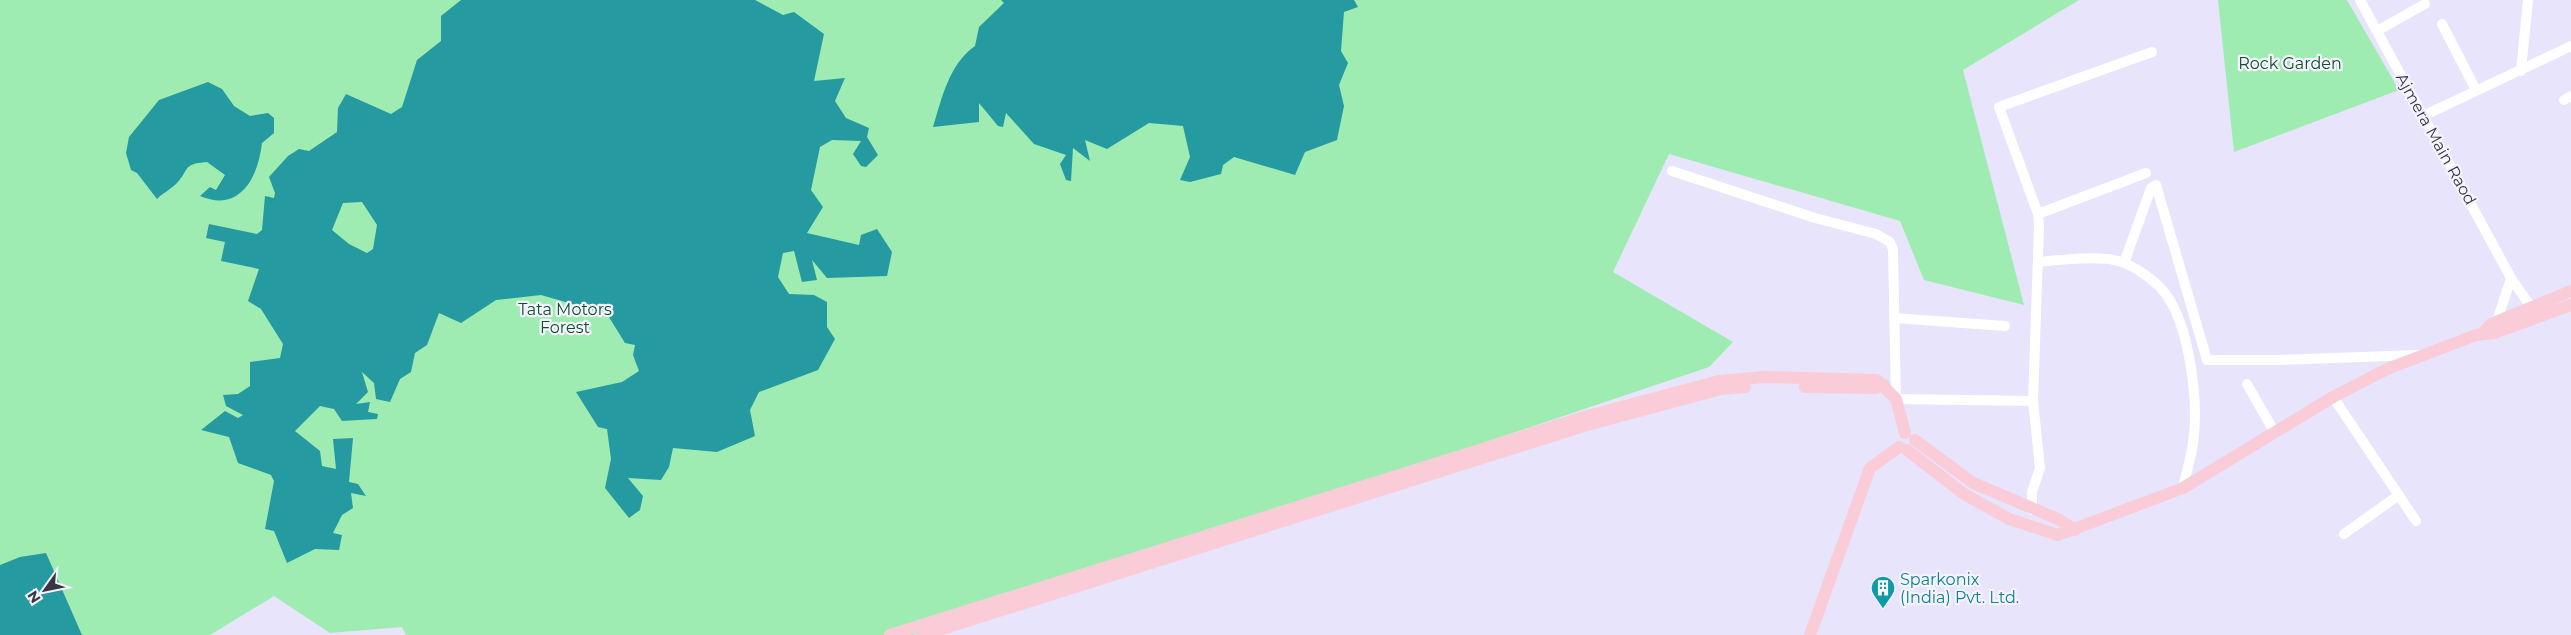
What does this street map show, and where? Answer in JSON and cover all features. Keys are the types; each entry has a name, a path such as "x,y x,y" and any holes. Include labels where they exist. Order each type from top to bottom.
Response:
{"main road":[{"path":"890,635 1255,525 1562,428 1726,380 1764,377 1877,380 1896,399 1907,442 1964,494 2009,519 2058,536 2183,488 2333,397 2387,369 2534,312 2571,291"},
{"path":"2534,312 2571,305"},
{"path":"1907,442 1974,484 2032,510 2058,519 2075,530"},
{"path":"1810,635 1870,468 1907,442"},
{"path":"923,635 1255,525"}],"street":[{"name":"Ajmera Main Raod","path":"2360,0 2511,278 2534,312"},
{"path":"2521,71 2528,0"},
{"path":"2377,31 2425,4"},
{"path":"2442,24 2476,90"},
{"path":"2423,116 2570,48"},
{"path":"2032,510 2032,492 2040,468 2033,401 2039,262 2038,214 1999,108 2152,52"},
{"path":"1672,171 1815,218 1886,238 1890,242 1893,249 1896,399 2033,401"},
{"path":"2038,214 2146,172"},
{"path":"2124,263 2150,191 2156,186 2207,360 2277,360 2424,355"},
{"path":"2039,262 2112,259 2124,263 2164,292 2181,328 2189,362 2194,403 2193,444 2183,488"},
{"path":"2499,326 2511,278"},
{"path":"1894,318 2006,326"},
{"path":"2247,384 2275,433"},
{"path":"2333,397 2416,521"},
{"path":"2344,534 2399,495"}],"green space":[{"name":"Tata Motors Forest","path":"0,0 2079,0 1963,70 2024,305 1924,280 1900,221 1669,154 1613,272 1733,342 1709,367 913,635 406,635 402,627 330,633 274,596 210,635 0,635"},
{"name":"Rock Garden","path":"2218,0 2347,0 2399,90 2234,152"}],"shaded area":[{"path":"461,0 755,0 783,15 794,12 824,34 814,81 845,78 835,101 846,118 869,128 867,137 878,155 866,167 861,166 853,154 861,141 832,140 820,147 811,190 823,207 807,233 859,245 861,235 877,229 892,252 887,276 827,278 812,260 817,280 802,282 794,251 783,253 778,277 789,294 814,295 827,302 827,327 835,339 818,370 759,392 750,410 755,436 717,452 673,448 669,467 661,480 628,478 643,496 640,510 629,518 605,488 611,459 607,429 598,427 576,392 622,382 639,371 633,355 635,345 625,343 607,314 541,295 496,300 461,323 439,313 427,345 415,353 411,372 400,379 390,402 376,399 374,383 362,372 368,392 356,404 370,402 368,412 378,414 377,419 342,421 334,409 320,406 295,431 320,451 322,466 336,469 333,439 353,438 349,482 358,484 366,496 351,493 353,508 342,515 333,533 342,535 339,550 315,549 287,563 274,531 265,529 274,481 271,475 238,463 229,437 201,430 225,411 238,418 243,415 226,406 223,395 238,394 250,386 250,362 280,358 283,344 261,309 248,301 259,269 221,261 225,242 206,238 209,224 257,234 262,230 265,196 274,198 275,193 269,177 288,156 299,149 309,151 337,132 338,108 346,94 391,114 402,107 417,60 441,41 441,16","holes":["362,202 377,225 373,249 367,253 349,244 332,230 343,203"]},
{"path":"1001,0 1354,0 1358,7 1344,12 1341,51 1348,63 1339,85 1344,106 1337,140 1305,152 1295,175 1234,157 1223,165 1221,174 1190,182 1180,180 1190,157 1183,126 1149,123 1107,149 1085,140 1090,161 1073,148 1071,181 1066,180 1060,164 1066,155 1034,144 1006,113 1003,127 998,126 979,103 979,122 933,127 943,93 953,72 966,53 975,46 979,27 1004,3"},
{"path":"208,82 222,89 234,106 250,116 268,113 274,118 274,133 262,143 260,156 251,180 245,189 236,196 226,200 214,200 200,196 210,187 216,190 225,175 207,162 189,166 176,184 157,199 137,173 131,170 126,153 129,137 159,100"},
{"path":"46,553 82,635 0,635 0,565 20,557"}],"place":[{"name":"Sparkonix (India) Pvt. Ltd.","path":"1883,609"}]}
